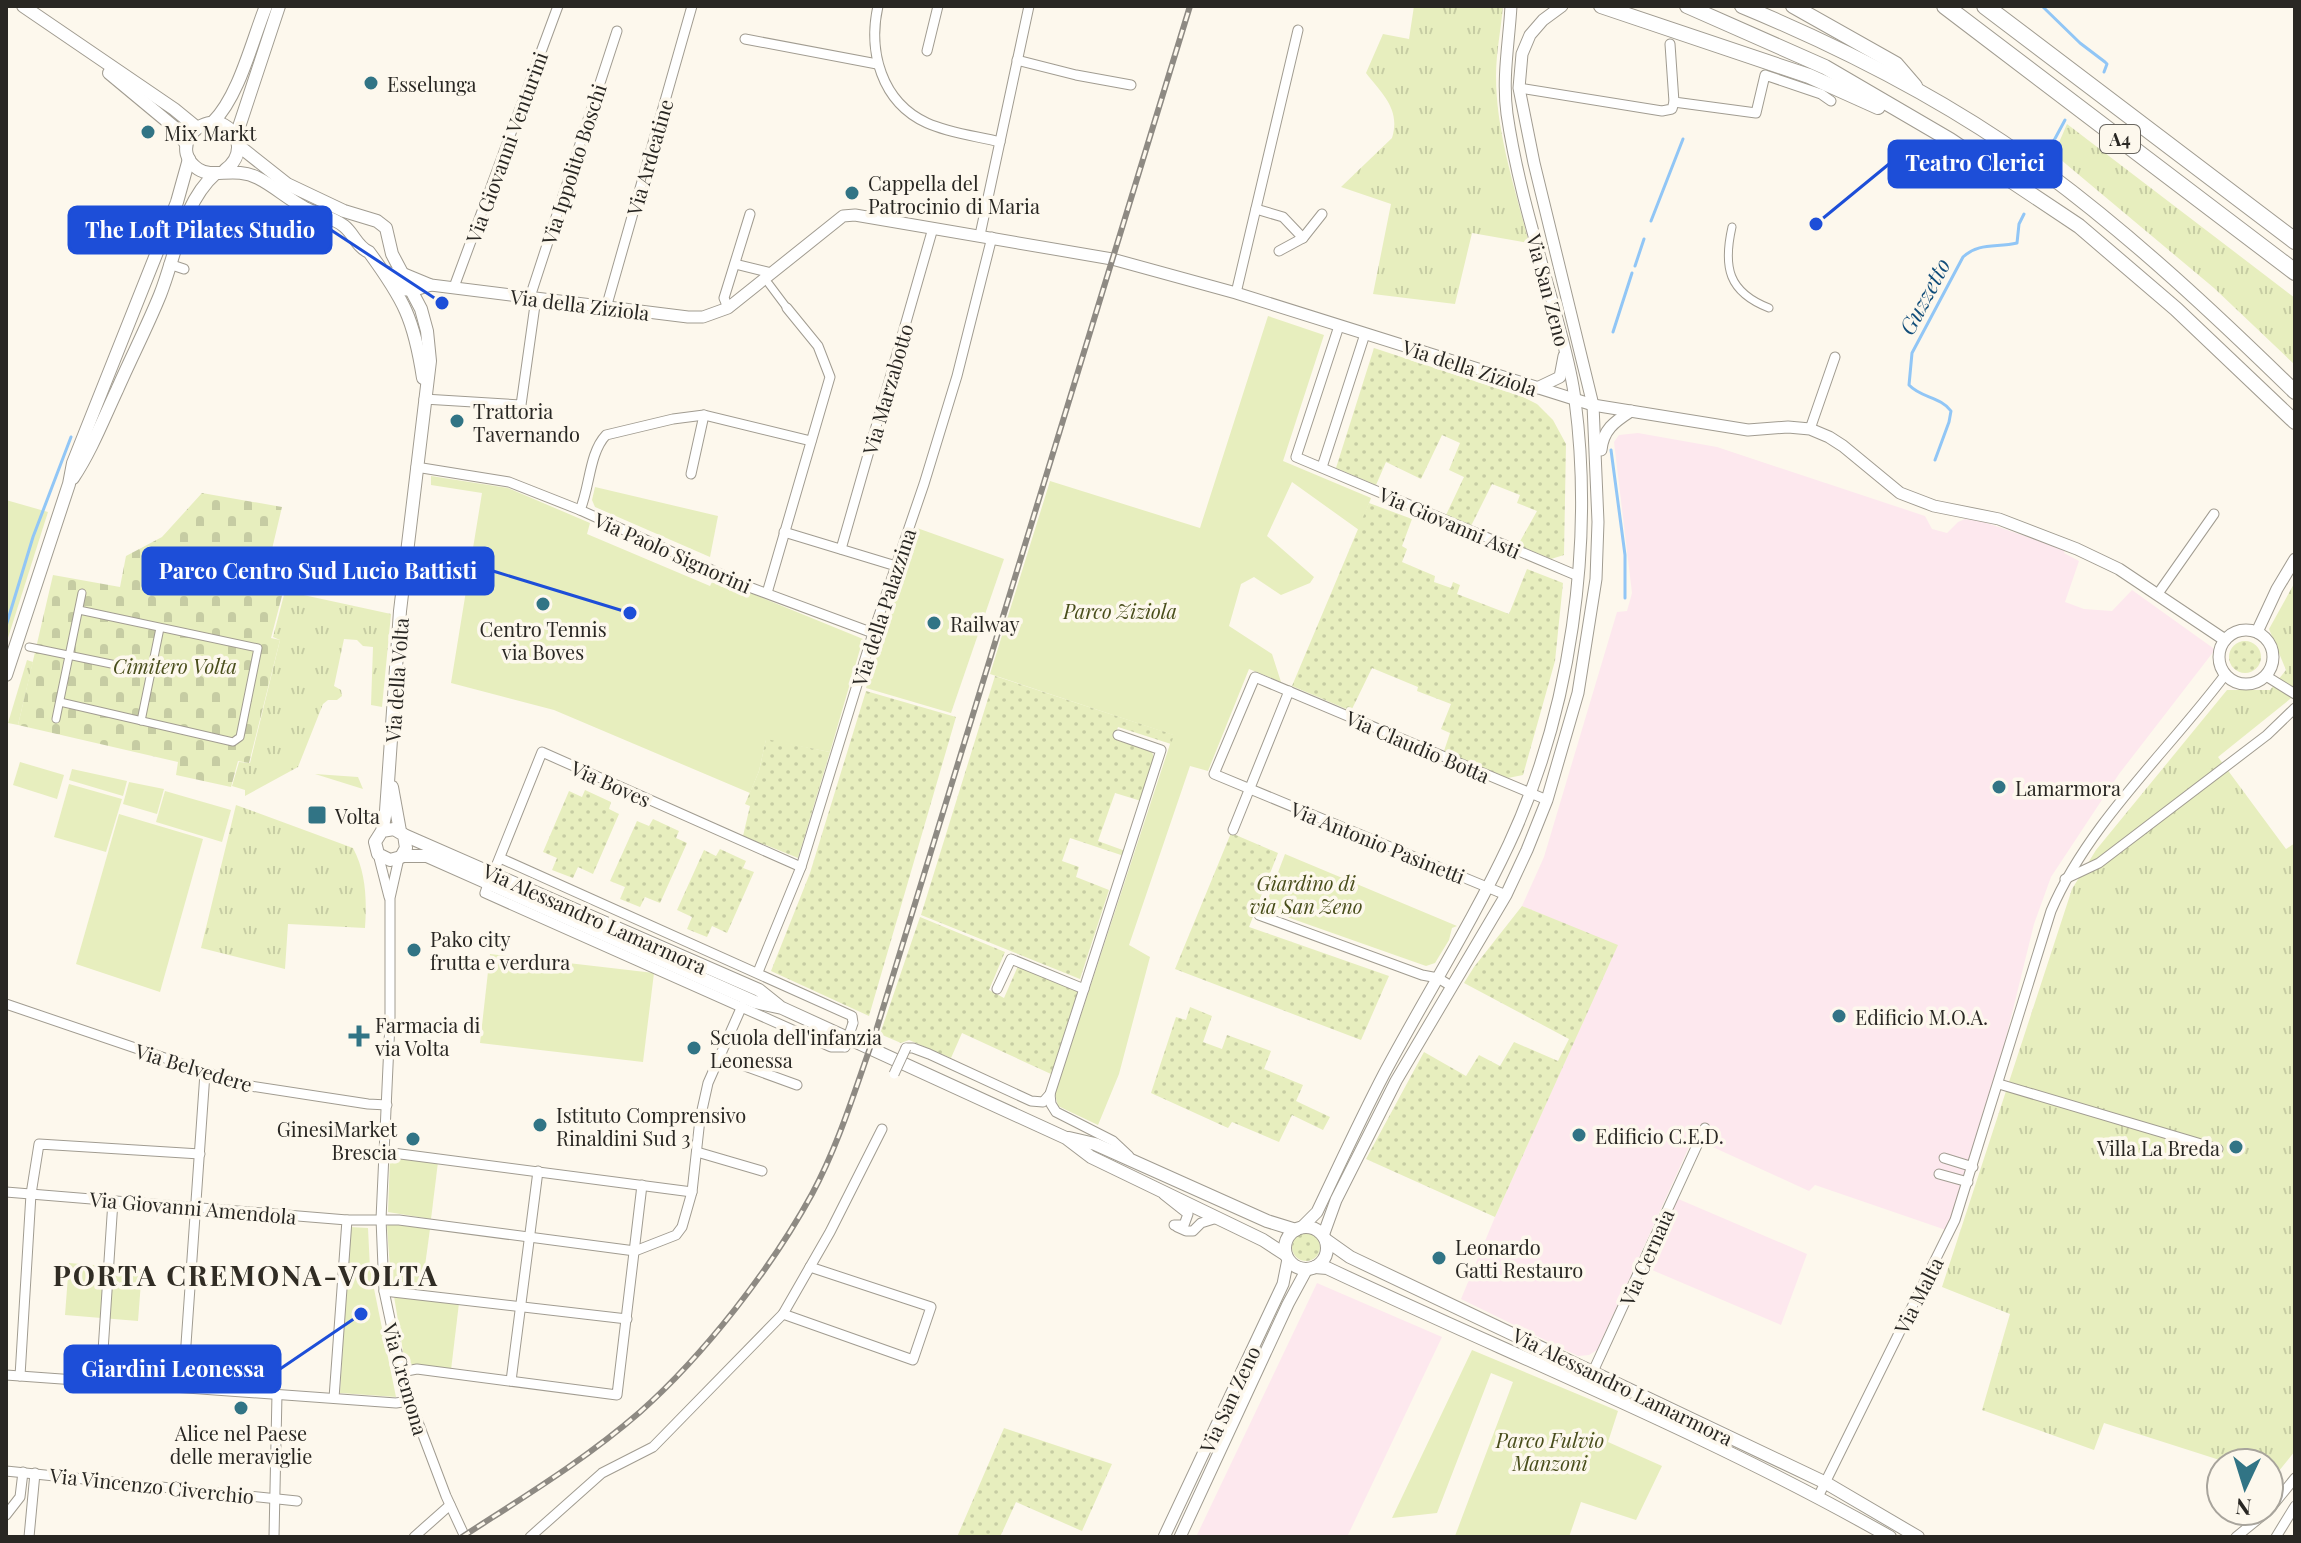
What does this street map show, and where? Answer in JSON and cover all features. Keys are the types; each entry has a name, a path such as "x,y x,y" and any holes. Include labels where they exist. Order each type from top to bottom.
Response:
{"highway":[{"path":"1601,6 1809,76 1898,116 1919,122"},
{"path":"1687,6 1825,67 1919,122 2079,226 2176,309 2295,422"},
{"path":"1742,6 1921,92 1977,126 2075,195 2189,290 2295,392"},
{"path":"1793,6 1896,64 1921,92"},
{"name":"A4","path":"1945,6 2295,272"},
{"name":"A4","path":"1985,6 2295,241"}],"main road":[{"path":"23,6 196,127"},
{"path":"186,144 196,127 213,122 224,111 266,6"},
{"path":"69,484 92,444 160,295 169,264 196,199 205,183 234,163 237,141 279,6"},
{"path":"6,675 69,484 73,463 177,202 189,159 186,144 174,127 112,77 90,52"},
{"name":"Via della Volta","path":"213,122 226,126 237,141 287,184 382,224 386,228 392,254 425,320 430,361 400,611 390,777 394,831 406,848 400,857"},
{"name":"Via della Volta","path":"189,159 203,172 257,177 293,202 338,222 369,252 407,309 417,343 424,395"},
{"path":"357,240 358,230 370,221"},
{"path":"369,252 379,251 388,239"},
{"name":"Via della Volta","path":"378,854 375,842 394,831"},
{"name":"Via Alessandro Lamarmora","path":"394,831 490,879"},
{"path":"378,854 390,860 400,857"},
{"name":"Via Alessandro Lamarmora","path":"400,857 427,856 490,879 759,990 782,1008 1066,1138 1091,1157 1218,1218 1287,1257"},
{"name":"Via Alessandro Lamarmora","path":"1066,1138 1095,1144 1267,1221 1299,1229"},
{"path":"1311,1228 1324,1238 1326,1253 1311,1268 1296,1266 1287,1257 1287,1241 1299,1229 1311,1228"},
{"name":"Via Alessandro Lamarmora","path":"1324,1238 1346,1255 1826,1483 1918,1537"},
{"name":"Via Alessandro Lamarmora","path":"1311,1268 1327,1268 1697,1435 1890,1537"}],"street":[{"name":"Via Giovanni Venturini","path":"454,287 558,6"},
{"name":"Via Ardeatine","path":"606,308 692,6"},
{"path":"878,6 873,36 877,64 886,85 912,114 940,127 1000,142"},
{"path":"927,51 938,6"},
{"name":"Via della Palazzina","path":"758,972 801,867 957,376 986,236 1000,142 1029,6"},
{"name":"Via San Zeno","path":"1299,1229 1317,1212 1384,1075 1510,842 1529,793 1560,688 1578,576 1581,522 1575,401 1506,113 1504,78 1511,6"},
{"name":"Via San Zeno","path":"1324,1238 1336,1200 1396,1081 1506,895 1547,800 1578,693 1596,579 1593,405 1534,163 1519,88 1522,54 1530,35 1562,6"},
{"path":"1236,293 1298,30"},
{"name":"Via Ippolito Boschi","path":"424,395 521,405 533,298 617,31"},
{"path":"745,39 877,64"},
{"path":"1519,88 1662,111 1672,109 1670,44"},
{"path":"1017,60 1131,85"},
{"path":"1674,102 1756,113 1765,75 1821,94 1831,101"},
{"path":"1256,209 1283,217 1303,238"},
{"path":"728,308 724,298 750,214"},
{"path":"1279,251 1303,238 1322,214"},
{"name":"Via della Ziziola","path":"431,285 703,317 728,308 771,278 843,216 986,236 1112,259 1236,293 1575,401 1748,430 1810,429 1843,446 1900,493 1934,506 1999,519 2038,532 2119,569 2225,640"},
{"path":"1732,227 1726,253 1733,279 1752,302 1769,308"},
{"name":"Via Marzabotto","path":"841,549 933,228"},
{"path":"169,264 184,269"},
{"path":"735,264 771,278"},
{"path":"383,271 393,274 402,288 412,290 431,285"},
{"path":"402,273 431,285"},
{"name":"Via Paolo Signorini","path":"767,593 830,377 818,346 787,308 771,278"},
{"name":"Via Giovanni Asti","path":"1339,326 1296,457 1578,576"},
{"path":"1322,467 1365,334"},
{"path":"1536,388 1560,377 1564,347"},
{"path":"1810,429 1835,357"},
{"path":"1597,498 1602,482 1602,437 1613,422 1631,411"},
{"path":"691,474 704,415"},
{"name":"Via Paolo Signorini","path":"580,510 587,494 598,443 606,435 704,415 811,441"},
{"name":"Via Paolo Signorini","path":"416,467 509,482 767,593 873,633"},
{"path":"2157,595 2214,514"},
{"path":"784,532 896,566"},
{"path":"2257,632 2295,559"},
{"path":"1578,576 1596,579"},
{"path":"56,719 82,593"},
{"path":"60,702 233,742 240,737 258,648 79,610"},
{"path":"141,721 160,628"},
{"path":"2243,630 2257,632 2271,647 2273,657 2266,676 2245,684 2231,680 2225,675 2219,661 2221,646 2225,640 2243,630"},
{"path":"29,647 121,666"},
{"name":"Via Malta","path":"1818,1497 1947,1240 1973,1167 2051,911 2065,879 2088,845 2225,675"},
{"path":"2266,676 2295,694"},
{"name":"Via Claudio Botta","path":"1214,774 1255,677 1547,800"},
{"path":"1233,830 1289,691"},
{"path":"2065,879 2099,863 2267,735 2295,708"},
{"path":"894,1074 906,1048 913,1048 1031,1101 1043,1102 1050,1094 1161,750 1118,735"},
{"name":"Via Boves","path":"490,879 542,752 801,867"},
{"name":"Via Antonio Pasinetti","path":"1214,774 1506,895"},
{"name":"Via della Volta","path":"378,854 390,898"},
{"name":"Via della Volta","path":"390,1022 390,898 400,857"},
{"name":"Via Alessandro Lamarmora","path":"490,879 485,893 831,1047 845,1047 853,1023 852,1016 500,858"},
{"path":"1259,915 1438,978 1451,986"},
{"path":"997,989 1011,959 1084,989"},
{"name":"Via Belvedere","path":"6,1004 244,1085 387,1105"},
{"path":"635,1251 676,1235 682,1227 692,1192 708,1083 742,1006"},
{"name":"Via Cremona","path":"390,1022 381,1219 384,1291 409,1401 465,1537"},
{"path":"720,1057 797,1085"},
{"path":"183,1387 205,1073"},
{"path":"1999,1084 2218,1149"},
{"name":"Via Alessandro Lamarmora","path":"1050,1094 1056,1112 1113,1141 1135,1161"},
{"name":"Via Cernaia","path":"1586,1385 1705,1128"},
{"path":"530,1537 602,1473 653,1447 783,1314 882,1129"},
{"path":"20,1376 31,1194 39,1144 200,1154"},
{"path":"385,1152 692,1192"},
{"path":"697,1152 762,1171"},
{"path":"1944,1158 1973,1167"},
{"path":"511,1381 538,1171"},
{"path":"1939,1174 1968,1182"},
{"path":"401,1372 417,1369 617,1395 642,1185"},
{"name":"Via Giovanni Amendola","path":"6,1192 347,1220 381,1219 635,1251"},
{"name":"Via Alessandro Lamarmora","path":"1162,1193 1188,1214 1184,1225 1174,1225 1186,1231 1193,1231 1209,1219 1218,1218"},
{"path":"101,1381 113,1201"},
{"path":"334,1398 347,1220"},
{"name":"Via San Zeno","path":"1164,1537 1283,1284 1287,1257"},
{"path":"783,1314 913,1360 931,1307 810,1267"},
{"name":"Via San Zeno","path":"1180,1537 1288,1304 1311,1268"},
{"path":"384,1291 627,1319"},
{"path":"6,1375 396,1403 409,1401"},
{"path":"274,1537 277,1394"},
{"name":"Via Vincenzo Civerchio","path":"6,1471 297,1501"},
{"path":"6,1515 20,1497 23,1472"},
{"path":"29,1537 35,1473"},
{"path":"414,1537 450,1505"},
{"path":"2276,1537 2295,1506"}],"shaded area":[{"path":"1638,433 1717,447 1925,516 1932,529 1947,533 1965,519 1981,521 2065,550 2064,553 2079,561 2065,602 2084,609 2112,611 2132,590 2214,651 2119,774 2051,877 2034,924 1988,1111 1946,1230 1815,1185 1809,1191 1693,1138 1597,1350 1578,1356 1461,1299 1617,946 1522,906 1544,857 1617,612 1627,611 1632,593 1614,442 1619,435"},
{"path":"1676,1198 1807,1254 1781,1325 1645,1267"},
{"path":"1317,1283 1442,1337 1347,1537 1196,1537"}],"green space":[{"path":"1414,6 1503,6 1496,67 1499,118 1529,243 1472,233 1455,304 1373,294 1391,204 1341,187 1392,138 1392,110 1366,73 1383,34 1409,39"},
{"path":"2067,124 2295,298 2295,365 2214,288 2054,154"},
{"name":"Parco Ziziola","path":"1268,316 1324,335 1283,461 1371,498 1359,530 1292,482 1267,536 1314,577 1310,583 1281,595 1254,577 1241,584 1229,626 1272,654 1281,682 1249,669 1208,771 1190,766 1129,945 1150,957 1119,1074 1098,1125 1058,1106 1055,1094 1173,735 990,674 1050,481 1200,528"},
{"path":"1374,348 1523,397 1537,404 1553,420 1566,444 1564,555 1551,559 1518,545 1537,511 1517,503 1520,495 1492,484 1471,526 1446,515 1464,477 1449,470 1460,443 1442,435 1421,479 1386,462 1376,485 1336,468"},
{"path":"431,476 508,488 590,523 587,534 710,586 714,578 863,639 830,752 766,740 750,793 554,710 451,683 482,493 431,485"},
{"path":"595,487 718,516 710,557 595,507 592,500"},
{"name":"Cimitero Volta","path":"202,493 282,507 263,587 283,592 271,638 280,640 249,763 238,761 231,787 176,775 178,762 18,725 53,575 120,587 126,556 162,537"},
{"path":"6,500 48,512 6,644"},
{"path":"1369,503 1412,519 1402,546 1407,549 1402,562 1435,576 1434,582 1451,588 1453,582 1460,585 1457,594 1509,614 1527,569 1563,583 1555,661 1523,775 1508,778 1444,751 1450,733 1441,729 1451,704 1372,668 1351,711 1292,686"},
{"name":"Railway","path":"917,528 1004,559 951,713 866,688"},
{"path":"2295,582 2295,695 2218,757 2286,849 2295,843 2295,1451 2285,1463 2285,1447 2205,1447 2205,1455 2104,1423 2094,1450 1982,1410 2010,1314 1942,1287 2072,889 2096,850 2227,690 2270,690 2286,670 2269,629"},
{"path":"285,591 391,614 382,707 371,705 373,647 363,646 357,640 344,639 334,686 341,690 342,696 323,704 298,767 245,796 245,790 232,786 239,762 250,763 280,640 273,637"},
{"path":"2245,641 2256,646 2261,657 2256,668 2245,673 2234,668 2229,657 2234,646"},
{"path":"27,660 33,662 18,725 8,723"},
{"path":"995,676 1174,735 1171,744 1118,727 1114,739 1152,752 1155,760 1141,801 1115,793 1098,841 1128,852 1127,857 1070,838 1062,861 1079,867 1076,877 1109,890 1080,979 921,915"},
{"path":"866,691 956,717 869,1016 771,971 810,873"},
{"path":"766,739 830,752 798,858 743,836 750,806 745,804 759,771"},
{"path":"20,762 64,775 57,799 13,785"},
{"path":"72,769 127,781 123,796 69,780"},
{"path":"315,774 358,777 363,789"},
{"path":"129,782 164,789 157,814 123,804"},
{"path":"69,784 122,799 106,852 54,837"},
{"path":"585,790 611,802 609,809 619,814 593,874 578,867 573,878 552,870 557,858 543,852 569,791 582,797"},
{"path":"165,791 231,810 222,842 156,822"},
{"path":"236,805 353,848 365,886 365,928 288,924 285,969 201,948"},
{"path":"119,814 203,839 160,992 76,964"},
{"path":"653,819 679,831 676,838 687,843 660,903 645,897 640,907 620,899 625,887 610,881 637,821 649,826"},
{"path":"1231,833 1278,853 1249,927 1389,976 1361,1040 1175,969"},
{"path":"720,849 746,861 743,868 754,872 727,933 712,926 707,937 687,929 692,917 677,910 704,850 716,856"},
{"name":"Giardino di via San Zeno","path":"1285,854 1457,926 1452,928 1449,940 1435,963 1426,966 1267,910 1266,904"},
{"path":"1522,906 1618,945 1495,1217 1366,1159 1424,1052 1466,1076 1479,1055 1500,1066 1514,1042 1558,1061 1569,1039 1464,983"},
{"path":"920,917 1005,952 989,990 1004,998 1018,966 1078,991 1051,1074 962,1033 951,1058 909,1040 901,1043 880,1034"},
{"path":"490,954 654,973 643,1062 480,1043"},
{"path":"1190,1007 1212,1016 1203,1042 1222,1049 1227,1035 1271,1051 1264,1069 1303,1085 1296,1101 1330,1117 1323,1130 1292,1115 1279,1142 1232,1122 1228,1128 1151,1093 1176,1017 1186,1020"},
{"path":"390,1157 438,1162 431,1219 388,1212"},
{"path":"387,1226 430,1229 422,1288 391,1283"},
{"path":"350,1227 368,1228 370,1269 396,1397 340,1393"},
{"path":"1306,1233 1316,1237 1320,1247 1316,1257 1306,1261 1296,1257 1292,1247 1296,1237"},
{"path":"69,1263 142,1269 138,1321 65,1315"},
{"path":"394,1296 459,1303 451,1370 405,1364"},
{"name":"Parco Fulvio Manzoni","path":"1472,1350 1618,1411 1608,1442 1662,1466 1636,1520 1581,1502 1569,1537 1444,1537 1455,1536 1513,1382 1491,1373 1437,1513 1392,1518"},
{"path":"1004,1428 1112,1464 1082,1531 1016,1502 1000,1537 957,1537"}],"waterway":[{"name":"Guzzetto","path":"2042,6 2107,64 2104,72"},
{"name":"Guzzetto","path":"2051,146 2065,120"},
{"path":"1651,221 1683,139"},
{"name":"Guzzetto","path":"1935,460 1951,411 1909,385 1912,353 1963,257 1982,247 2017,243 2019,224 2024,214"},
{"path":"1635,266 1644,239"},
{"path":"1613,332 1632,273"},
{"path":"6,626 33,537 71,437"},
{"path":"1611,450 1625,555 1625,598"}],"railway":[{"path":"462,1537 597,1446 664,1389 735,1310 777,1252 822,1174 876,1031 1190,6"}],"place":[{"name":"Esselunga","path":"371,83"},
{"name":"Mix Markt","path":"148,132"},
{"name":"Cappella del Patrocinio di Maria","path":"852,193"},
{"name":"Teatro Clerici","path":"1816,224"},
{"name":"The Loft Pilates Studio","path":"442,303"},
{"name":"Trattoria Tavernando","path":"457,421"},
{"name":"Centro Tennis via Boves","path":"543,604"},
{"name":"Parco Centro Sud Lucio Battisti","path":"630,613"},
{"name":"Railway","path":"934,623"},
{"name":"Lamarmora","path":"1999,787"},
{"name":"Volta","path":"317,815"},
{"name":"Pako city frutta e verdura","path":"414,950"},
{"name":"Edificio M.O.A.","path":"1839,1016"},
{"name":"Farmacia di via Volta","path":"359,1036"},
{"name":"Scuola dell'infanzia Leonessa","path":"694,1048"},
{"name":"Istituto Comprensivo Rinaldini Sud 3","path":"540,1125"},
{"name":"Edificio C.E.D.","path":"1579,1135"},
{"name":"GinesiMarket Brescia","path":"413,1139"},
{"name":"Villa La Breda","path":"2236,1147"},
{"name":"Leonardo Gatti Restauro","path":"1439,1258"},
{"name":"Giardini Leonessa","path":"361,1314"},
{"name":"Alice nel Paese delle meraviglie","path":"241,1408"}],"district":[{"name":"PORTA CREMONA-VOLTA","path":"246,1274"}]}
